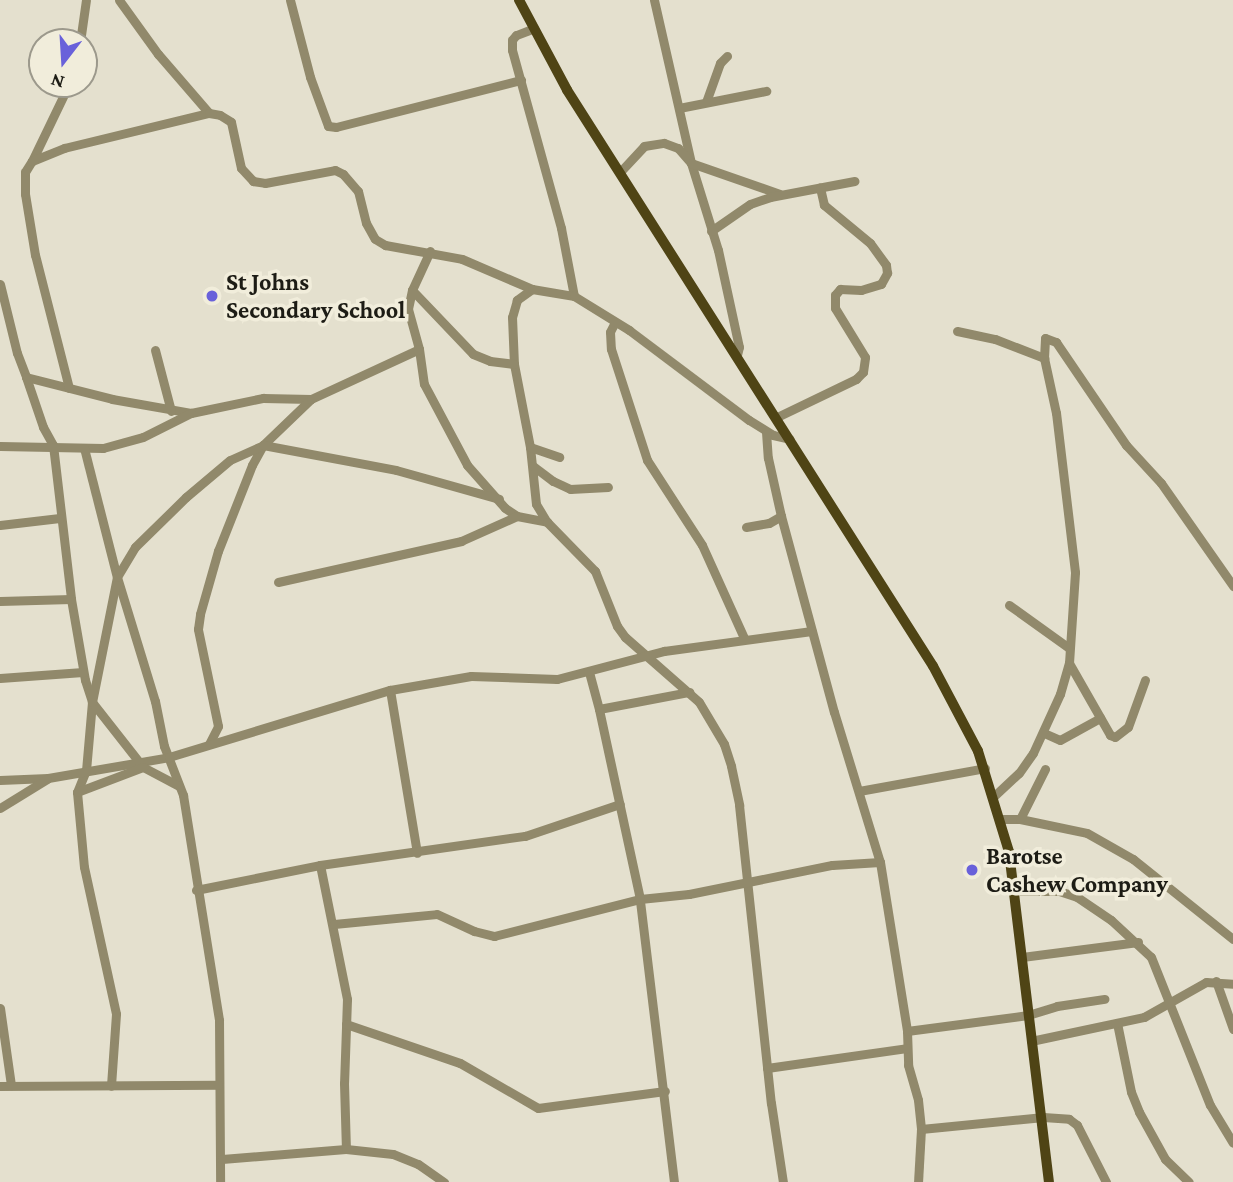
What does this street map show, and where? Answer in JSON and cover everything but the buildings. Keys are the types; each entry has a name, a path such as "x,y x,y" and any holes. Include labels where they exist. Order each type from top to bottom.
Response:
{"main road":[{"path":"519,0 567,90 940,677 985,768 1000,819 1014,891 1049,1182"}],"street":[{"path":"82,28 86,0"},
{"path":"119,0 158,54 209,113"},
{"path":"290,0 310,77 328,126 336,127 521,80"},
{"path":"654,0 691,163 719,250 739,347 737,355"},
{"path":"533,29 516,35 512,40 561,228 574,296"},
{"path":"706,102 720,63 727,56"},
{"path":"679,108 766,91"},
{"path":"62,98 25,172 25,194 52,329 69,388"},
{"path":"32,161 64,148 209,113 220,115 231,122 241,168 253,181 265,183 335,170 358,191 366,223 374,239 385,246 430,251 462,259 532,289 574,296 615,322 766,432 791,439"},
{"path":"620,172 638,150 653,144 678,148 691,163 780,194"},
{"path":"711,230 750,204 780,194 855,181"},
{"path":"777,417 856,379 863,372 865,357 835,308 835,295 840,289 861,290 881,284 887,273 886,265 870,243 824,205 820,187"},
{"path":"430,251 412,290 408,309 419,349 424,384 459,456 517,516 547,522"},
{"path":"0,284 17,353 43,427 53,445 71,600 83,672 92,702 140,764 179,786"},
{"path":"532,289 517,300 512,317 514,364 533,466 536,504 547,522 595,571 617,626 689,692 713,724 731,766 748,881 767,1068 783,1182"},
{"path":"412,290 472,354 490,362 514,364"},
{"path":"615,322 610,332 611,349 647,460 702,545 744,638"},
{"path":"957,331 995,339 1044,358"},
{"path":"993,797 1019,773 1044,733 1069,663 1075,572 1056,413 1044,358 1045,338 1056,342 1119,435 1161,483 1233,586"},
{"path":"111,1087 116,1014 84,866 77,792 86,770 92,702 117,577 135,547 186,497 230,460 263,445 311,399 419,349"},
{"path":"155,350 171,411"},
{"path":"26,377 171,411 191,413"},
{"path":"0,446 103,448 143,437 191,413 263,398 311,399"},
{"path":"766,432 768,458 781,516 880,862 921,1129 918,1182"},
{"path":"263,445 396,470 499,499"},
{"path":"209,744 218,726 198,629 200,614 230,517 263,445"},
{"path":"530,447 559,457"},
{"path":"85,448 117,577 179,786 219,1020 218,1085 222,1159 220,1182"},
{"path":"533,466 553,481 570,489 608,487"},
{"path":"278,582 461,541 517,516"},
{"path":"746,527 769,523 781,516"},
{"path":"0,525 60,518"},
{"path":"0,601 71,600"},
{"path":"1009,605 1069,648"},
{"path":"0,780 48,778 86,770 140,764 390,690 471,676 547,679 589,673 647,656 744,638 812,631"},
{"path":"1069,663 1110,735 1119,736 1128,727 1145,680"},
{"path":"0,678 83,672"},
{"path":"589,673 640,899 674,1182"},
{"path":"390,690 417,853"},
{"path":"598,709 689,692"},
{"path":"1044,733 1060,740 1100,718"},
{"path":"77,792 140,764"},
{"path":"859,791 985,768"},
{"path":"1020,818 1045,769"},
{"path":"0,807 48,778"},
{"path":"196,890 320,865 525,836 620,804"},
{"path":"1000,819 1020,818 1087,833 1133,859 1233,939"},
{"path":"334,924 437,914 474,931 494,936 640,899 689,894 832,865 880,862"},
{"path":"320,865 347,999 346,1149"},
{"path":"1014,891 1059,891 1077,897 1138,942 1156,967 1210,1105 1233,1143"},
{"path":"1022,957 1138,942"},
{"path":"1216,981 1232,1024"},
{"path":"1031,1041 1143,1017 1193,987 1216,981 1233,984"},
{"path":"907,1031 1028,1015 1057,1006 1104,999"},
{"path":"0,1008 10,1086"},
{"path":"1117,1023 1125,1066 1139,1112 1166,1159 1189,1182"},
{"path":"346,1024 460,1063 538,1108 665,1091"},
{"path":"767,1068 907,1048"},
{"path":"0,1086 218,1085"},
{"path":"921,1129 1043,1117 1074,1122 1107,1182"},
{"path":"222,1159 346,1149 393,1154 418,1164 444,1182"}],"place":[{"name":"St Johns Secondary School","path":"212,296"},
{"name":"Barotse Cashew Company","path":"972,870"}]}
